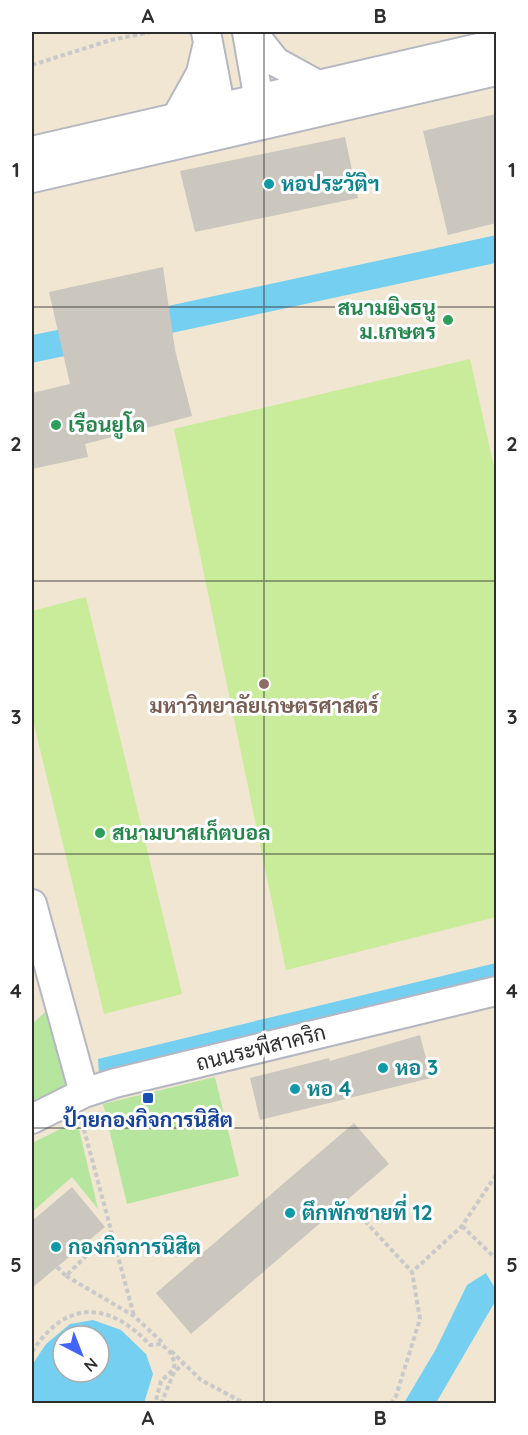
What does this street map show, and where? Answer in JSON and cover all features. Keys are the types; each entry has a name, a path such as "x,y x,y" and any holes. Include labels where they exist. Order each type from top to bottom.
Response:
{"lane":[{"path":"247,32 261,112"},
{"path":"252,32 276,62 318,85"},
{"path":"207,36 223,121"},
{"path":"176,118 201,73 207,36"},
{"path":"261,112 318,85 496,44"},
{"path":"32,178 223,121 261,112 496,71"},
{"path":"32,151 176,118 223,121"},
{"path":"32,904 82,1103"},
{"name":"ถนนระพีสาคริก","path":"32,1119 82,1103 115,1083 496,991"}],"path":[{"path":"32,66 111,40 151,32"},
{"path":"82,1103 111,1231 134,1316"},
{"path":"412,1272 462,1226 496,1175"},
{"path":"365,1221 412,1272 420,1319 392,1404"},
{"path":"462,1226 493,1256 496,1254"},
{"path":"66,1276 111,1231"},
{"path":"57,1267 66,1276 134,1316 201,1380 246,1404"},
{"path":"32,1352 39,1340 66,1317 92,1311 117,1318 137,1331 150,1345 161,1344 170,1352 175,1362 172,1370 161,1381 155,1404"},
{"path":"161,1404 174,1372 184,1363"},
{"path":"226,1404 233,1397"},
{"path":"192,1404 198,1404"}],"shaded area":[{"name":"มหาวิทยาลัยเกษตรศาสตร์","path":"32,32 496,32 496,1403 32,1403"}],"green space":[{"path":"470,359 496,476 496,917 286,970 174,429"},
{"path":"86,597 182,994 104,1014 32,716 32,611"},
{"path":"55,1003 78,1082 32,1108 32,1024"},
{"path":"215,1077 239,1176 127,1204 103,1104"},
{"path":"77,1121 98,1209 72,1177 32,1212 32,1143"}],"water":[{"path":"496,963 496,976 99,1073 98,1059"},
{"path":"486,1273 496,1290 496,1300 436,1403 404,1403 436,1349 467,1285"},
{"path":"93,1320 104,1324 70,1324"},
{"path":"111,1326 121,1330 146,1354 153,1374 144,1403 32,1403 32,1365 51,1340 51,1384 111,1384"}],"building":[{"path":"496,114 496,223 448,235 423,131"},
{"name":"หอประวัติฯ","path":"345,137 358,198 195,232 180,171"},
{"path":"163,267 175,350 192,416 85,444 88,457 32,469 32,393 70,384 49,292"},
{"path":"420,1035 431,1078 260,1120 250,1078 329,1058 330,1061"},
{"name":"ตึกพักชายที่ 12","path":"354,1123 389,1164 191,1334 156,1293"},
{"name":"กองกิจการนิสิต","path":"72,1187 105,1227 32,1288 32,1221"}],"waterway":[{"path":"135,327 496,249"},
{"path":"32,349 95,336"}],"place":[{"name":"หอประวัติฯ","path":"269,184"},
{"name":"สนามยิงธนู ม.เกษตร","path":"448,320"},
{"name":"เรือนยูโด","path":"56,425"},
{"name":"มหาวิทยาลัยเกษตรศาสตร์","path":"264,684"},
{"name":"สนามบาสเก็ตบอล","path":"100,833"},
{"name":"หอ 3","path":"383,1068"},
{"name":"หอ 4","path":"295,1089"},
{"name":"ป้ายกองกิจการนิสิต","path":"148,1098"},
{"name":"ตึกพักชายที่ 12","path":"290,1213"},
{"name":"กองกิจการนิสิต","path":"56,1247"}]}
